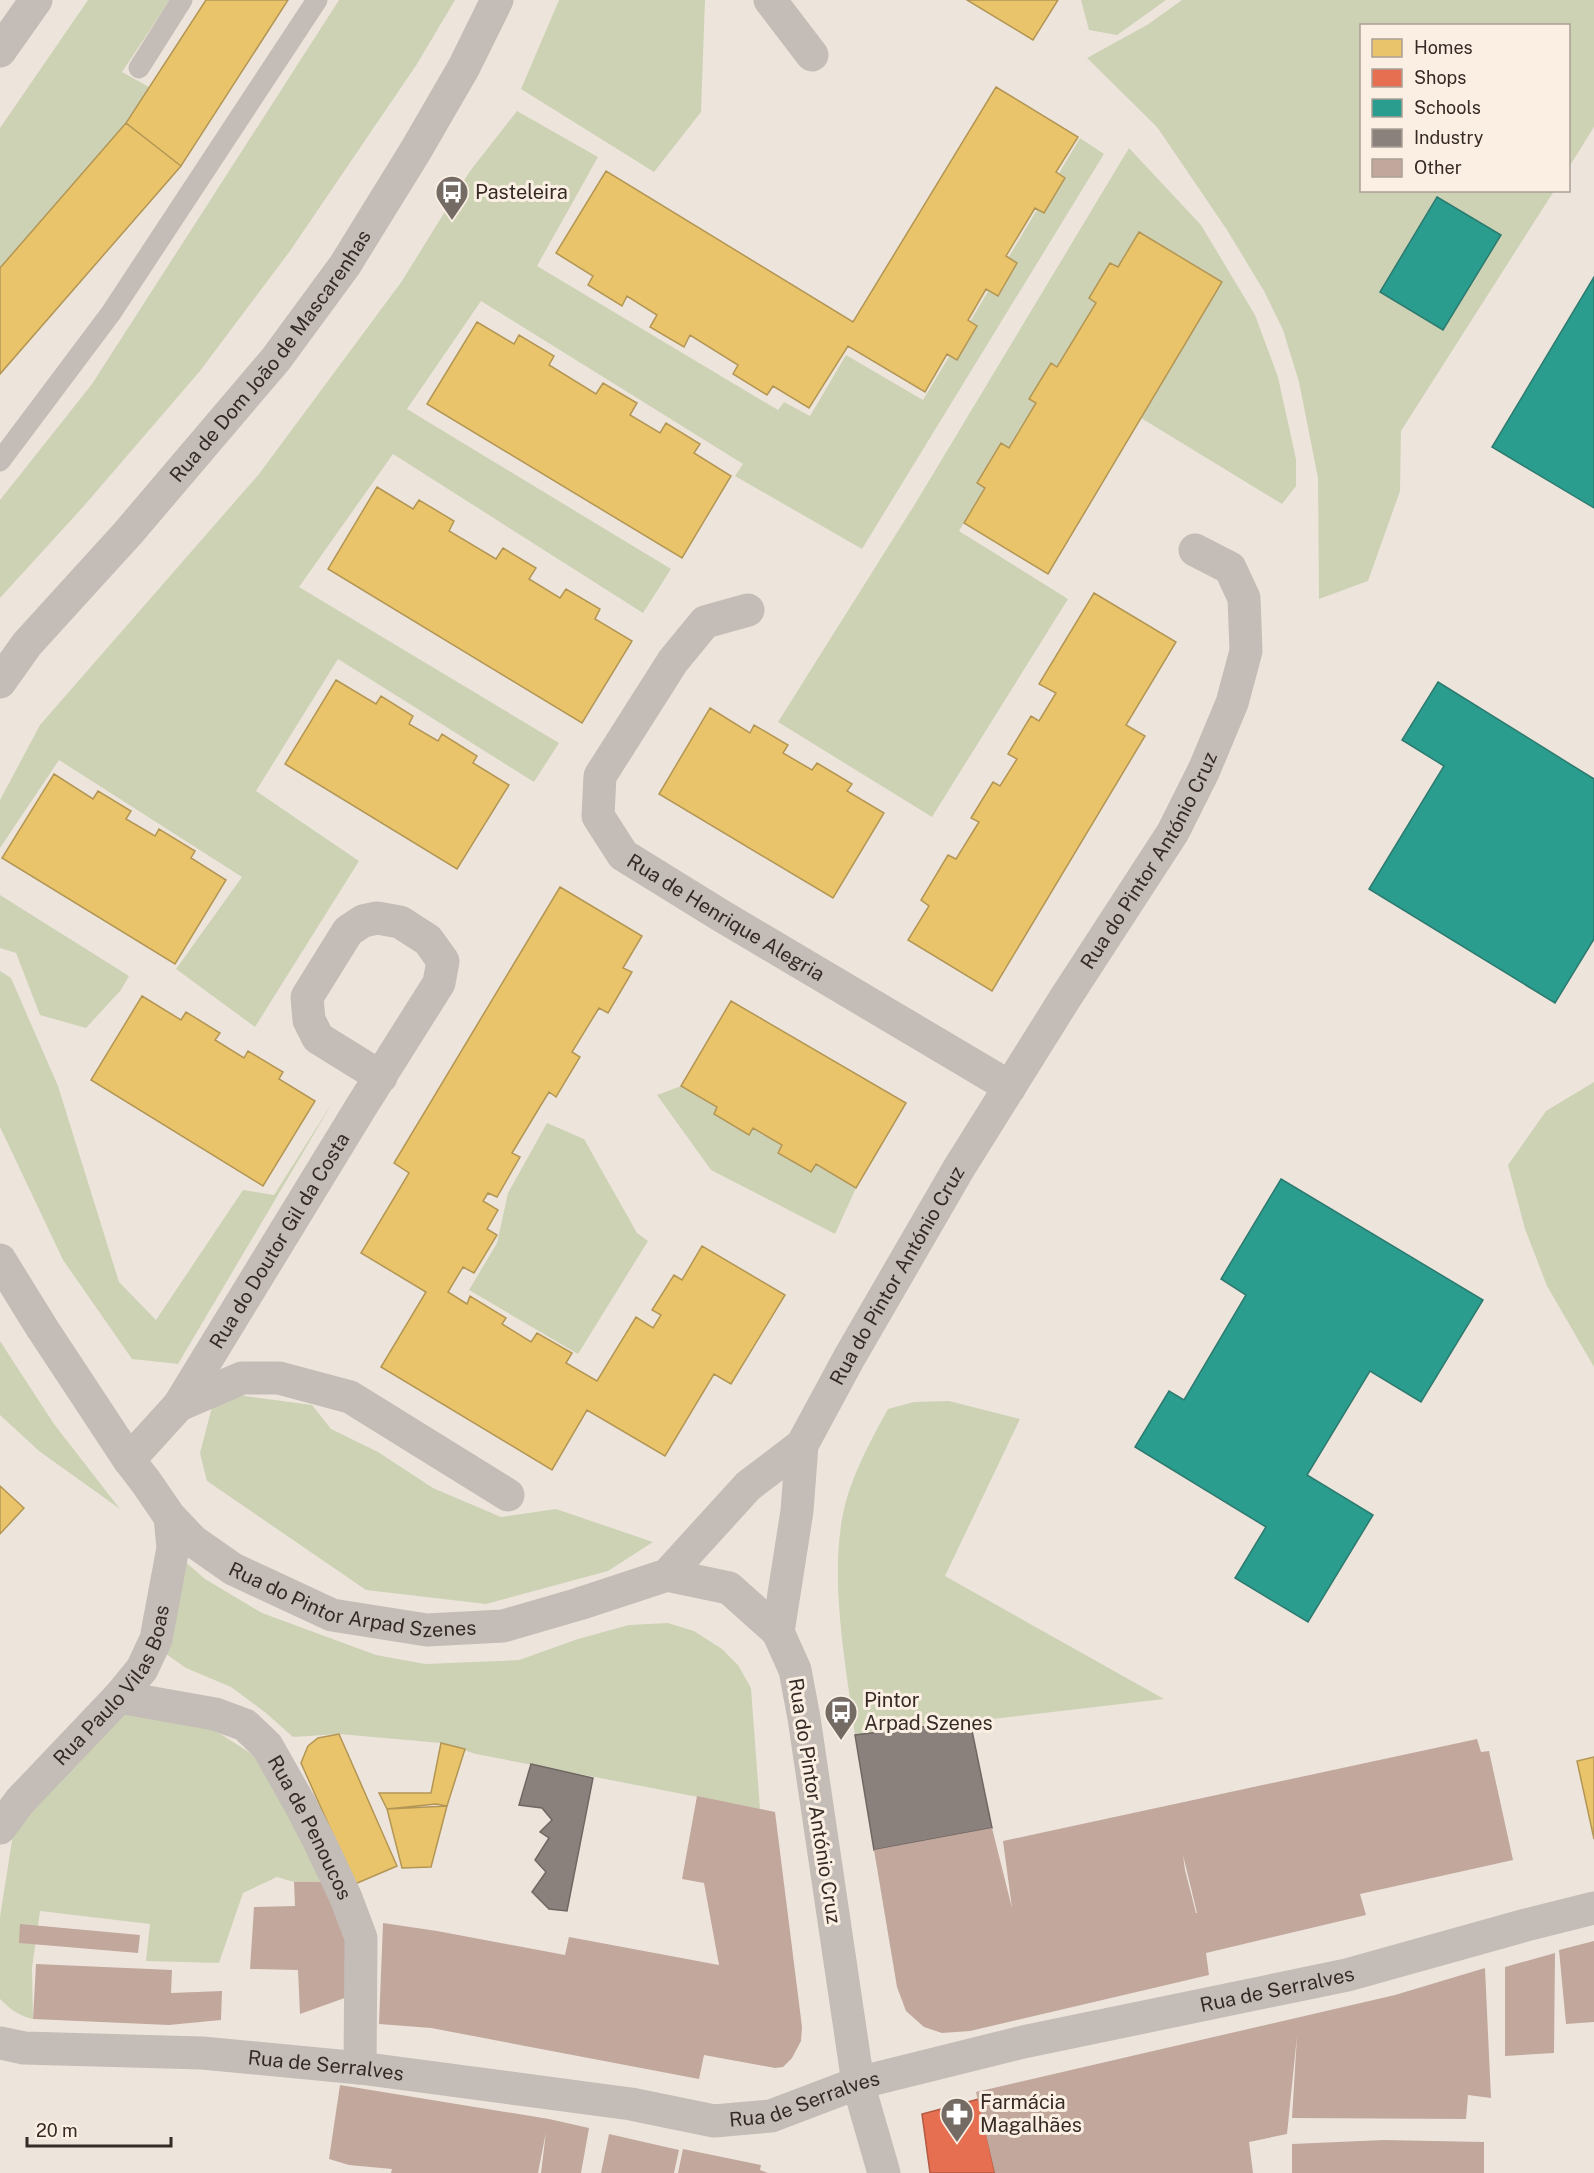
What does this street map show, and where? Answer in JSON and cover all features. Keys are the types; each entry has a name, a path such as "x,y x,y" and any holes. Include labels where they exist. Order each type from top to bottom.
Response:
{"street":[{"path":"0,51 36,0"},
{"name":"Rua de Dom João de Mascarenhas","path":"0,682 27,644 128,533 276,359 345,265 464,67 497,0"},
{"path":"770,0 812,54"},
{"name":"Rua do Pintor António Cruz","path":"884,2173 858,2083 795,1670 778,1632 796,1511 802,1445 849,1358 959,1167 1173,832 1204,770 1232,703 1246,651 1244,598 1230,568 1195,550"},
{"name":"Rua de Henrique Alegria","path":"748,610 705,622 673,661 600,777 598,816 623,855 1010,1087"},
{"name":"Rua do Doutor Gil da Costa","path":"179,1405 439,983 443,961 428,940 400,922 377,918 363,921 348,932 307,997 309,1020 318,1038 381,1077"},
{"name":"Rua do Pintor Arpad Szenes","path":"0,1260 129,1460 170,1517 193,1541 233,1569 332,1615 427,1630 503,1626 667,1575 748,1486 802,1445"},
{"path":"129,1460 179,1405 242,1378 279,1378 350,1397 508,1495"},
{"name":"Rua Paulo Vilas Boas","path":"0,1828 48,1771 119,1697 142,1669 156,1639 173,1548 170,1517"},
{"path":"667,1575 729,1588 778,1632"},
{"name":"Rua de Penoucos","path":"119,1697 214,1714 245,1725 267,1746 320,1843 346,1898 361,1938 360,2068"},
{"name":"Rua de Serralves","path":"0,2043 24,2048 202,2053 360,2068 631,2104 714,2121 771,2116 858,2083 1023,2042 1347,1975 1594,1908"}],"lane":[{"path":"139,68 182,0"},
{"path":"0,461 111,313 317,0"}],"green space":[{"path":"88,0 170,0 122,72 149,87 126,123 0,268 0,128"},
{"path":"339,0 455,0 417,64 290,251 200,371 83,507 0,598 0,500 92,384"},
{"path":"559,0 705,0 701,112 654,172 521,89"},
{"path":"1081,0 1166,0 1117,35 1089,30"},
{"path":"1182,0 1594,0 1594,127 1570,165 1570,24 1360,24 1360,192 1553,192 1401,431 1400,491 1368,581 1319,599 1318,478 1299,382 1283,330 1264,291 1227,230 1157,127 1087,58 1147,25"},
{"path":"517,111 598,157 537,266 778,410 784,402 810,416 846,355 923,400 1080,138 1104,154 862,549 735,476 743,464 481,301 407,409 671,569 643,613 393,454 299,587 559,743 534,782 338,659 256,791 359,861 255,1027 176,969 242,877 59,760 0,848 0,800 40,725 259,474 402,281 470,171"},
{"path":"1129,148 1201,225 1255,315 1278,377 1296,459 1296,486 1282,504 1141,418 1222,282 1139,233 959,531 1068,599 932,817 778,722 915,504"},
{"path":"0,895 129,976 121,990 86,1028 40,1015 16,953 0,948"},
{"path":"0,971 11,978 58,1086 119,1282 156,1320 243,1190 274,1195 334,1100 178,1364 132,1359 63,1260 0,1127"},
{"path":"1594,1082 1594,1367 1547,1286 1525,1229 1508,1165 1546,1111"},
{"path":"681,1086 856,1188 835,1234 711,1170 657,1095"},
{"path":"547,1123 584,1139 637,1233 648,1241 578,1354 469,1290 497,1243 508,1193"},
{"path":"0,1341 54,1424 120,1509 39,1451 0,1415"},
{"path":"238,1395 312,1405 331,1429 378,1452 433,1488 501,1517 556,1509 653,1542 608,1571 486,1604 366,1590 207,1481 200,1453 212,1407"},
{"path":"949,1401 1020,1419 945,1576 1164,1699 855,1735 843,1648 838,1587 838,1557 846,1501 859,1465 888,1409 914,1402"},
{"path":"180,1557 205,1579 262,1613 376,1655 425,1664 519,1660 578,1639 629,1625 668,1623 694,1631 722,1649 738,1665 751,1688 760,1809 476,1754 441,1743 339,1734 293,1737 231,1687 186,1668 166,1654"},
{"path":"125,1700 216,1731 261,1760 322,1882 294,1882 277,1877 243,1893 219,1963 146,1961 150,1924 40,1911 32,1968 33,2019 28,2018 15,2012 0,1999 0,1917 16,1815"}],"building: Homes":[{"path":"206,0 288,0 181,166 126,123"},
{"path":"967,0 1058,0 1033,40"},
{"path":"996,87 1078,137 1056,172 1065,178 1044,213 1035,208 1006,256 1017,263 998,296 986,289 968,320 977,326 957,360 947,354 925,392 848,346 809,408 773,386 767,395 733,374 738,365 690,335 684,347 650,327 657,315 627,296 622,306 588,285 593,276 556,253 606,171 853,322"},
{"path":"126,123 181,166 0,374 0,268"},
{"path":"1139,232 1222,282 1048,574 964,523 985,488 977,483 1001,443 1009,448 1036,403 1029,399 1051,363 1057,367 1096,303 1089,298 1110,263 1118,267"},
{"path":"477,322 514,344 519,335 554,356 549,365 596,394 603,383 637,403 630,415 660,433 666,423 700,444 694,453 731,476 682,558 427,404"},
{"path":"377,487 413,509 419,500 454,521 449,531 496,559 503,548 536,568 529,579 560,598 566,589 600,609 595,619 632,641 582,723 328,569"},
{"path":"1094,593 1176,642 1126,725 1145,736 992,991 908,940 929,906 921,900 948,855 956,859 979,822 971,818 993,782 1000,786 1017,759 1008,754 1031,716 1039,721 1056,693 1039,684"},
{"path":"336,680 376,704 381,696 413,716 409,724 438,741 442,734 477,756 473,763 509,785 457,869 285,764"},
{"path":"710,708 750,733 754,725 788,745 783,753 812,770 817,763 852,784 847,791 884,813 833,898 659,794"},
{"path":"54,774 93,799 98,791 131,811 126,819 155,836 159,829 195,851 191,858 226,880 175,964 2,858"},
{"path":"560,887 642,936 623,968 632,972 608,1013 599,1008 572,1052 580,1057 556,1097 549,1092 512,1153 520,1157 497,1197 488,1193 483,1201 498,1210 487,1229 497,1235 474,1273 463,1267 448,1292 467,1304 470,1296 506,1318 502,1324 531,1342 537,1333 572,1353 566,1363 597,1381 636,1317 653,1328 661,1315 652,1310 674,1275 682,1280 702,1246 785,1295 731,1384 714,1374 665,1456 587,1410 552,1470 381,1367 426,1292 361,1253 409,1173 394,1163"},
{"path":"142,996 181,1020 186,1012 220,1033 215,1040 244,1058 248,1051 283,1072 279,1079 315,1101 263,1186 91,1080"},
{"path":"731,1001 906,1103 856,1188 816,1164 811,1172 778,1153 782,1145 753,1128 749,1135 714,1114 717,1107 681,1086"},
{"path":"0,1486 24,1508 0,1534"},
{"path":"339,1734 397,1866 355,1884 301,1763 308,1746 318,1738"},
{"path":"441,1743 465,1749 447,1806 436,1804 387,1809 379,1793 431,1793"},
{"path":"1594,1757 1594,1839 1577,1761"},
{"path":"447,1806 431,1867 402,1868 387,1809"}],"building: Shops":[{"name":"Farmácia Magalhães","path":"979,2099 995,2173 930,2173 922,2114"}],"building: Schools":[{"path":"1437,197 1501,235 1443,330 1380,292"},
{"path":"1594,277 1594,508 1492,447"},
{"path":"1438,682 1594,779 1594,939 1555,1003 1369,889 1444,766 1402,740"},
{"path":"1281,1179 1483,1300 1421,1402 1370,1371 1307,1475 1373,1515 1308,1622 1235,1578 1266,1527 1135,1447 1169,1391 1184,1400 1246,1295 1221,1279"}],"building: Industry":[{"path":"970,1721 992,1828 874,1850 855,1735"},
{"path":"531,1764 593,1778 567,1911 549,1909 532,1892 546,1872 535,1860 549,1838 540,1832 552,1820 542,1808 519,1805"}],"building: Other":[{"path":"1477,1739 1481,1752 1489,1751 1513,1860 1360,1894 1366,1915 1206,1953 1209,1975 970,2031 942,2033 924,2027 906,2011 897,1987 874,1850 992,1828 1012,1908 1003,1841","holes":["1183,1855 1197,1913 1185,1870"]},
{"path":"697,1796 775,1812 802,2027 801,2041 792,2058 783,2067 775,2068 704,2055 699,2079 431,2028 379,2024 383,1923 565,1955 569,1937 719,1965 704,1883 682,1879"},
{"path":"294,1882 322,1882 348,1931 353,1995 300,2014 298,1970 250,1969 254,1907 295,1906"},
{"path":"20,1924 140,1935 138,1953 19,1943"},
{"path":"1594,1941 1594,2022 1566,2024 1559,1950"},
{"path":"1555,1953 1554,2053 1505,2056 1505,1967"},
{"path":"36,1964 172,1970 171,1993 222,1991 221,2020 169,2025 33,2019"},
{"path":"1485,1968 1491,2098 1468,2095 1466,2119 1292,2118 1297,2036 1287,2134 1249,2142 1253,2173 995,2173 976,2092 1395,1995"},
{"path":"340,2085 549,2119 589,2128 581,2173 541,2173 546,2132 538,2173 391,2173 392,2169 349,2165 329,2159"},
{"path":"609,2134 679,2150 674,2173 601,2173"},
{"path":"1384,2140 1484,2142 1484,2173 1292,2173 1292,2144"},
{"path":"683,2149 761,2165 760,2170 768,2173 678,2173"}],"place":[{"name":"Pasteleira","path":"452,221"},
{"name":"Pintor Arpad Szenes","path":"841,1741"},
{"name":"Farmácia Magalhães","path":"957,2143"}]}
